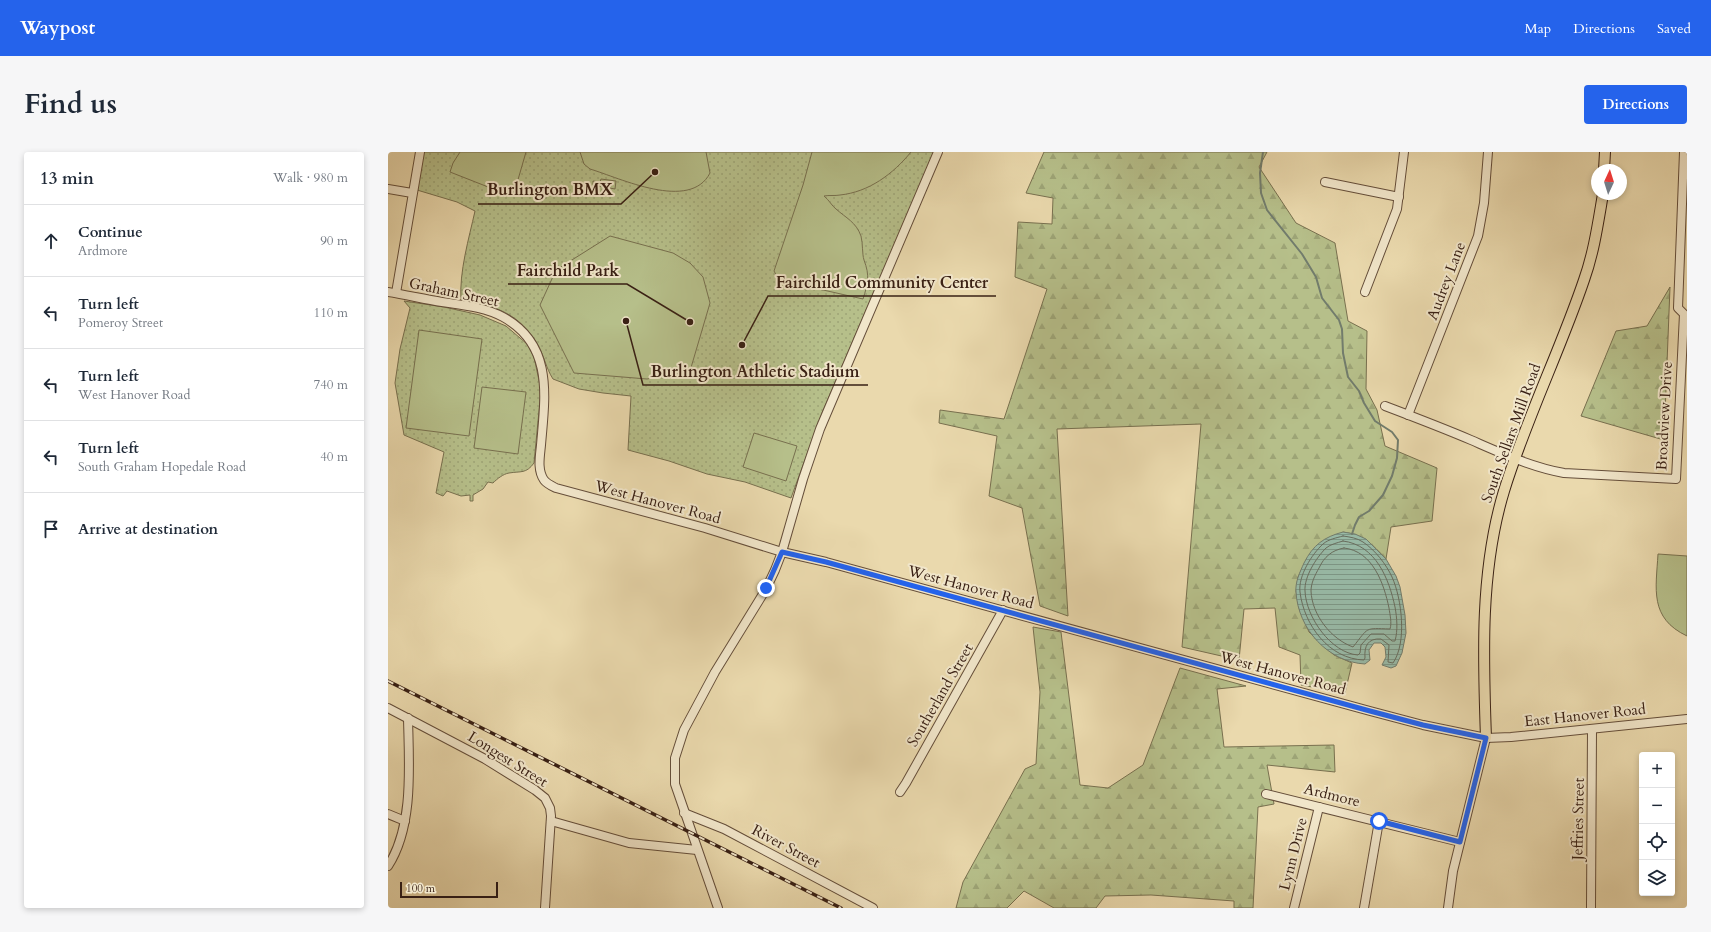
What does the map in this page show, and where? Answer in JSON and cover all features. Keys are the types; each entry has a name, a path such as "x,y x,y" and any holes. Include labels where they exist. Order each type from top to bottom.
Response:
{"main road":[{"path":"1604,164 1605,152"},
{"name":"South Sellars Mill Road","path":"1486,738 1485,621 1491,548 1503,493 1515,458 1584,280 1598,226 1602,200"}],"street":[{"path":"392,292 420,152"},
{"path":"718,908 684,813 674,777 675,758 678,745 715,672 766,588 782,552 799,490 820,429 938,152"},
{"path":"1365,292 1392,224 1399,197 1404,152"},
{"name":"Audrey Lane","path":"1408,415 1478,236 1484,203 1488,152"},
{"name":"Broadview Drive","path":"1385,406 1515,458 1553,471 1564,473 1676,479 1684,314 1678,308 1684,152"},
{"path":"1325,182 1399,197"},
{"path":"388,189 412,193"},
{"name":"Graham Street","path":"392,292 484,309 503,317 522,331 530,341 540,359 545,385"},
{"name":"West Hanover Road","path":"545,385 539,462 542,476 548,484 556,488 704,528 782,552 1003,610 1423,725 1486,738"},
{"name":"Southerland Street","path":"900,792 995,627 1003,610"},
{"name":"Longest Street","path":"388,708 485,759 542,794 550,808 551,821 545,908"},
{"path":"388,866 398,849 405,821 409,774 408,718"},
{"name":"East Hanover Road","path":"1486,738 1530,736 1687,719"},
{"name":"Jeffries Street","path":"1591,908 1592,730"},
{"path":"1448,908 1453,871 1486,738"},
{"name":"Ardmore","path":"1266,794 1460,842"},
{"name":"Lynn Drive","path":"1294,908 1319,807"},
{"name":"River Street","path":"684,813 724,829 873,908"},
{"path":"388,814 405,821"},
{"path":"551,821 629,843 697,850"},
{"path":"1364,908 1379,821"}],"green space":[{"path":"423,152 934,152 822,413 791,498 745,482 707,474 669,461 628,450 631,396 579,389 553,379 538,345 531,334 515,318 496,308 461,300 463,267 475,211 457,202 417,190"},
{"path":"460,152 526,152 515,190 506,194 450,172 453,163"},
{"path":"580,152 706,152 710,173 700,184 687,190 671,191 654,189 636,185 590,169 584,164"},
{"path":"812,152 911,152 896,168 880,181 851,193 824,196 835,208 854,224 861,236 863,258 868,275 863,299 779,280 774,271 803,185"},
{"path":"1044,152 1267,152 1259,167 1296,223 1335,243 1348,321 1367,331 1366,389 1377,410 1385,446 1437,468 1432,521 1391,527 1386,559 1367,541 1357,535 1343,532 1308,557 1298,577 1296,591 1299,608 1309,632 1334,655 1352,663 1345,693 1301,685 1300,655 1279,647 1275,608 1244,609 1239,660 1182,647 1201,424 1057,429 1068,616 1040,606 1022,508 989,496 997,436 939,423 940,410 1004,419 1047,289 1015,277 1018,222 1052,224 1053,198 1026,193"},
{"path":"601,179 616,181 615,189 593,185 593,181 600,182"},
{"path":"610,236 673,253 690,263 703,277 710,303 690,371 647,379 574,373 540,305 556,270"},
{"path":"1670,287 1664,440 1581,416 1616,331 1647,326"},
{"path":"404,301 444,307 480,315 506,326 527,344 534,357 541,390 534,463 526,470 507,474 500,477 493,483 488,482 483,489 473,495 473,501 470,501 470,495 461,496 447,491 443,496 436,493 444,452 404,435 395,383 400,349 410,308"},
{"path":"419,330 482,339 469,436 406,428"},
{"path":"482,387 526,392 518,454 474,448"},
{"path":"754,433 797,446 786,481 743,467"},
{"path":"1658,554 1687,556 1687,636 1675,629 1666,621 1661,611 1656,591"},
{"path":"1033,627 1061,632 1080,785 1108,788 1143,765 1180,668 1246,686 1217,689 1224,747 1334,745 1335,772 1267,765 1274,804 1258,807 1253,908 1234,908 1234,901 1151,895 1105,896 1096,908 1054,908 1024,891 1007,908 956,908 963,882 1025,769 1036,764 1040,692"}],"water":[{"path":"1343,532 1355,534 1366,539 1386,559 1396,576 1400,587 1405,615 1406,633 1402,653 1396,666 1391,668 1382,665 1386,657 1385,647 1381,643 1374,643 1369,650 1370,660 1365,664 1351,662 1327,650 1317,641 1302,619 1298,606 1296,585 1304,563 1311,551 1325,539"}],"waterway":[{"path":"1263,152 1260,173 1261,193 1267,210 1302,254 1316,277 1322,298 1339,320 1342,329 1343,353 1348,377 1359,391 1364,403 1375,421 1392,432 1398,440 1397,458 1392,476 1383,495 1369,511 1359,517 1352,534"}],"railway":[{"path":"388,681 841,908"}],"place":[{"name":"Burlington BMX","path":"655,172"},
{"name":"Burlington Athletic Stadium","path":"626,321"},
{"name":"Fairchild Park","path":"690,322"},
{"name":"Fairchild Community Center","path":"742,345"}],"route":[{"path":"766,588 782,552 826,562 1370,711 1423,725 1486,738 1460,842 1379,821"}]}
